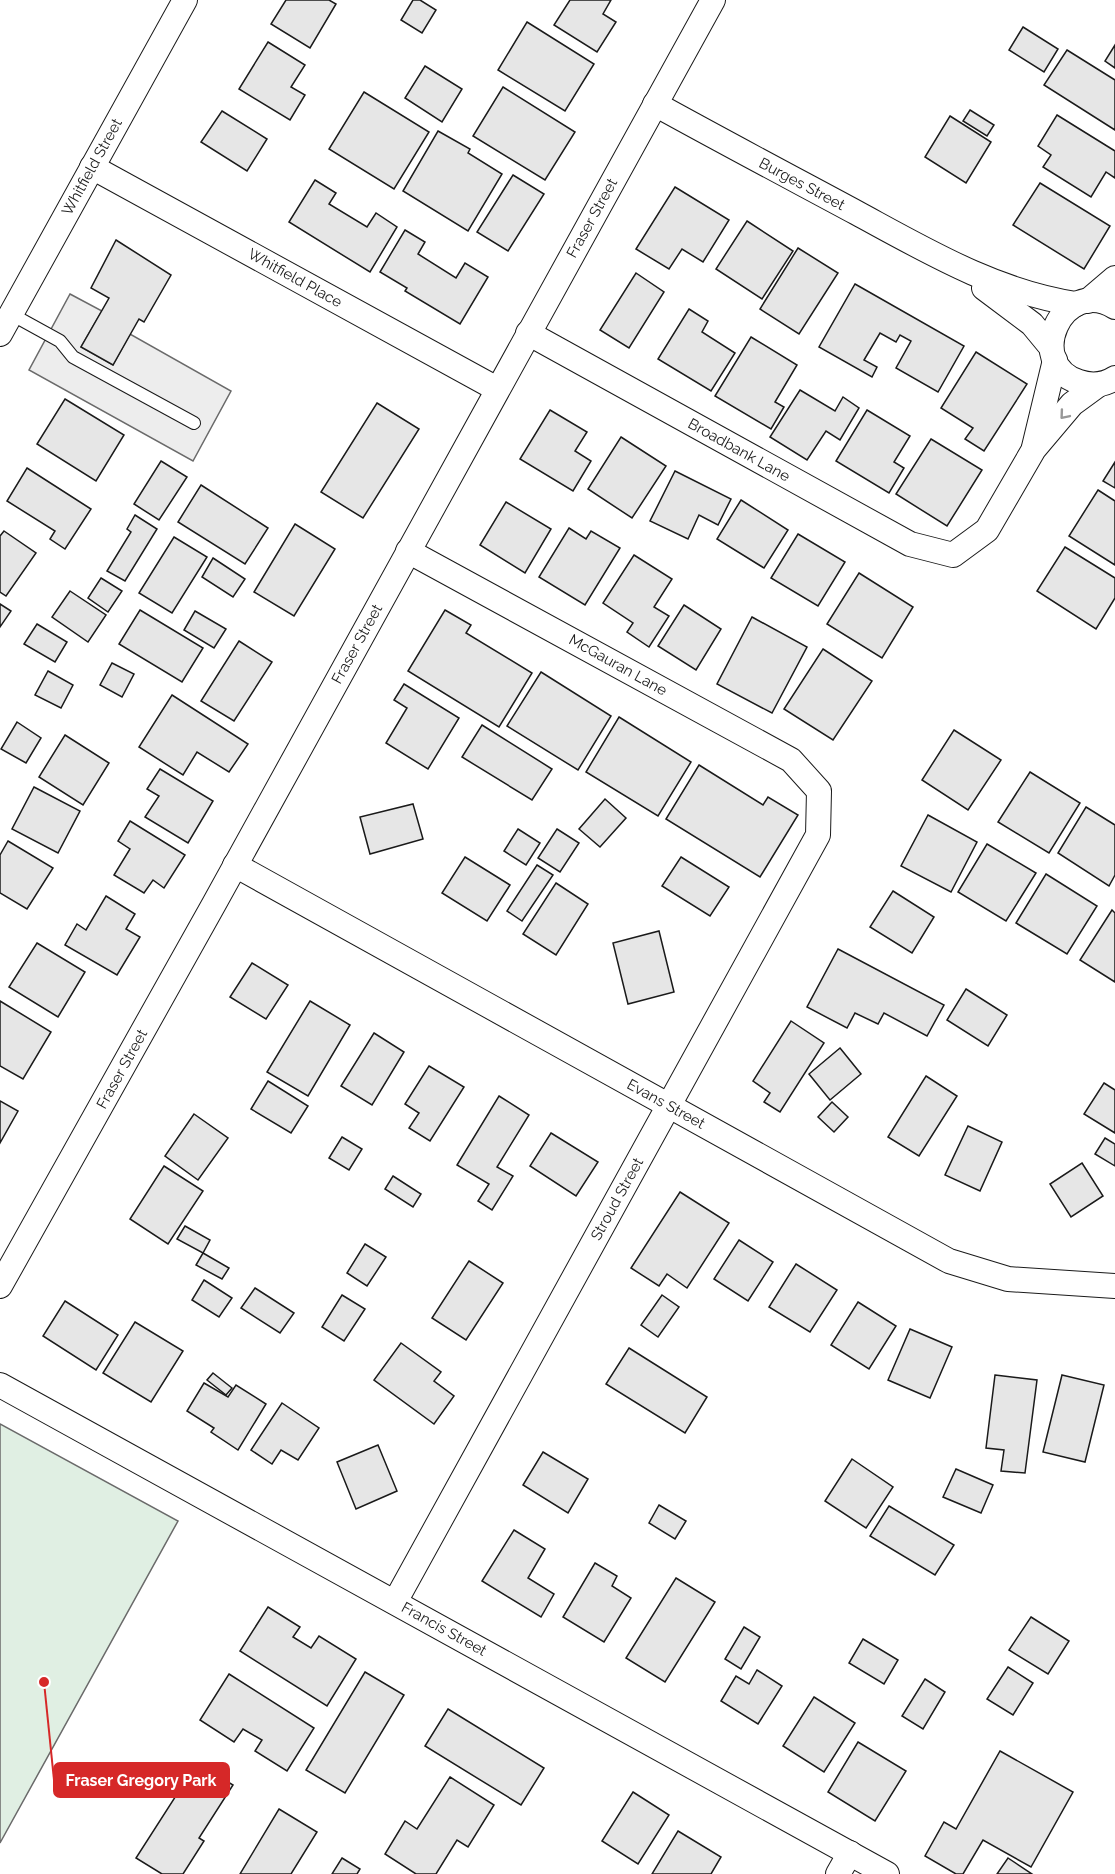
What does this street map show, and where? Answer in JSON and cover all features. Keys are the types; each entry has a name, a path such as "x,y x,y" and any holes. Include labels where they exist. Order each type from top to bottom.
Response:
{"street":[{"name":"Whitfield Street","path":"6,324 185,0"},
{"name":"Fraser Street","path":"0,1286 713,0"},
{"name":"Burges Street","path":"655,104 950,263 1020,292 1046,300 1101,302 1115,308"},
{"name":"Whitfield Place","path":"92,167 498,389"},
{"name":"Burges Street","path":"950,263 1032,324 1053,354 1062,372 1073,380 1085,384 1110,381"},
{"path":"1034,449 1053,354 1052,334 1057,321 1065,312 1082,303 1115,278"},
{"name":"Broadbank Lane","path":"528,333 910,544 953,555 987,530 1034,449"},
{"path":"1034,449 1072,404 1110,381"},
{"name":"McGauran Lane","path":"408,551 791,760 819,791"},
{"name":"Stroud Street","path":"395,1602 818,835 819,791"},
{"name":"Evans Street","path":"235,865 949,1261 1008,1279 1115,1286"},
{"name":"Francis Street","path":"0,1385 887,1874"},
{"path":"838,1874 850,1853"}],"lane":[{"path":"6,324 60,341 73,357 194,423"}],"green space":[{"path":"0,1424 178,1521 0,1843"}],"shaded area":[{"path":"70,294 102,311 81,347 113,365 130,334 231,391 193,461 29,370"}],"building":[{"path":"286,0 329,0 336,4 310,48 271,24"},
{"path":"413,0 420,0 436,10 422,33 401,20"},
{"path":"570,0 611,0 603,14 616,22 597,52 554,25"},
{"path":"527,22 594,64 565,111 498,70"},
{"path":"1023,27 1058,49 1044,72 1009,50"},
{"path":"268,42 305,65 291,87 305,95 290,120 239,89"},
{"path":"1115,45 1115,68 1105,61"},
{"path":"1067,50 1115,80 1115,130 1044,85"},
{"path":"425,66 462,89 442,122 405,98"},
{"path":"503,87 575,132 545,180 473,136"},
{"path":"364,92 429,132 394,189 329,149"},
{"path":"970,110 994,125 987,136 963,121"},
{"path":"222,111 267,139 247,171 201,142"},
{"path":"1057,115 1115,151 1115,178 1106,172 1091,197 1043,167 1051,155 1038,146"},
{"path":"950,116 991,142 966,183 925,157"},
{"path":"438,131 470,149 468,153 502,174 468,231 403,191"},
{"path":"513,175 544,194 508,251 477,232"},
{"path":"315,180 336,193 329,204 367,227 376,213 397,227 370,272 289,222"},
{"path":"1040,183 1110,226 1084,269 1013,225"},
{"path":"675,187 729,220 703,262 682,249 669,269 636,249"},
{"path":"747,221 793,251 762,299 716,269"},
{"path":"405,230 425,242 418,254 456,278 465,263 488,277 460,324 405,291 407,288 380,272"},
{"path":"116,240 171,275 144,322 139,319 113,365 81,347 109,298 91,288"},
{"path":"798,248 838,273 799,334 760,309"},
{"path":"636,273 664,292 629,348 600,330"},
{"path":"855,284 964,346 938,392 896,368 911,341 900,335 896,342 880,333 864,360 877,367 872,377 819,347"},
{"path":"689,309 708,321 702,332 735,353 711,391 658,359"},
{"path":"751,337 797,365 775,402 784,407 771,429 715,396"},
{"path":"976,352 1027,384 984,451 965,439 973,428 941,408"},
{"path":"800,390 835,411 843,397 859,408 840,440 826,431 807,460 770,437"},
{"path":"65,399 124,435 96,481 37,444"},
{"path":"377,403 419,429 363,518 321,492"},
{"path":"550,410 587,432 575,451 591,461 573,491 520,459"},
{"path":"867,410 910,436 894,462 904,468 889,493 836,461"},
{"path":"621,437 666,466 632,518 588,489"},
{"path":"931,439 982,470 947,526 896,494"},
{"path":"161,461 187,477 159,520 134,504"},
{"path":"1115,462 1115,488 1103,481"},
{"path":"27,468 91,509 65,549 50,539 55,531 7,501"},
{"path":"675,471 731,499 718,525 699,515 688,539 650,521"},
{"path":"201,485 268,528 245,564 178,522"},
{"path":"1098,490 1115,501 1115,565 1069,536"},
{"path":"741,500 788,530 764,568 717,539"},
{"path":"506,502 551,529 525,573 480,545"},
{"path":"135,515 157,529 125,581 107,571 131,532 127,529"},
{"path":"295,524 335,549 294,616 254,592"},
{"path":"569,528 586,539 591,531 620,548 585,605 539,577"},
{"path":"4,531 36,553 6,596 0,592 0,536"},
{"path":"798,534 845,562 818,606 771,578"},
{"path":"174,537 207,557 172,613 139,593"},
{"path":"1065,547 1115,578 1115,598 1096,629 1037,591"},
{"path":"634,555 672,579 654,607 669,616 649,647 627,632 633,623 603,603"},
{"path":"213,558 245,579 233,597 202,577"},
{"path":"859,573 913,607 882,658 827,624"},
{"path":"101,578 122,591 108,612 88,598"},
{"path":"70,591 106,615 88,642 52,617"},
{"path":"0,604 11,611 0,627"},
{"path":"684,605 721,629 696,670 658,646"},
{"path":"140,610 203,648 182,682 119,644"},
{"path":"445,610 471,625 466,633 532,673 499,727 408,671"},
{"path":"195,611 226,629 214,648 184,630"},
{"path":"752,617 807,647 772,713 717,684"},
{"path":"37,624 67,642 55,662 24,644"},
{"path":"239,641 272,662 234,721 201,701"},
{"path":"823,649 872,681 833,740 784,709"},
{"path":"112,663 134,674 122,697 100,685"},
{"path":"48,671 73,685 61,708 35,695"},
{"path":"541,672 611,716 578,770 507,726"},
{"path":"404,684 459,718 428,769 386,743 407,708 394,700"},
{"path":"172,695 248,744 229,772 197,752 183,775 139,747"},
{"path":"619,717 691,762 658,816 586,772"},
{"path":"17,722 41,738 26,763 1,749"},
{"path":"482,725 552,769 532,800 462,757"},
{"path":"954,730 1001,760 968,810 922,780"},
{"path":"65,735 109,763 83,805 39,777"},
{"path":"699,765 763,805 768,797 798,815 760,877 666,819"},
{"path":"160,769 213,801 188,843 145,817 159,796 147,789"},
{"path":"1030,772 1080,803 1049,853 998,822"},
{"path":"34,787 80,811 58,853 12,829"},
{"path":"605,799 626,818 600,847 579,829"},
{"path":"413,804 423,839 370,854 360,817"},
{"path":"1086,807 1115,825 1115,875 1109,886 1058,853"},
{"path":"928,815 977,842 951,892 901,866"},
{"path":"130,821 185,855 164,888 153,880 144,893 114,875 130,849 118,841"},
{"path":"518,829 540,843 526,865 504,851"},
{"path":"557,829 579,843 560,872 538,858"},
{"path":"8,841 53,868 27,909 0,893 0,855"},
{"path":"987,844 1036,873 1006,921 958,892"},
{"path":"465,857 510,885 487,921 442,893"},
{"path":"681,857 729,887 710,916 662,886"},
{"path":"537,865 553,875 522,921 507,911"},
{"path":"1046,874 1097,906 1067,954 1016,923"},
{"path":"556,883 588,904 556,955 523,934"},
{"path":"893,891 934,917 912,953 870,927"},
{"path":"106,896 135,914 126,929 140,937 117,975 65,945 77,924 86,930"},
{"path":"1112,910 1115,913 1115,982 1080,960"},
{"path":"659,931 674,992 628,1004 613,943"},
{"path":"37,943 85,972 58,1017 9,987"},
{"path":"838,949 944,1005 927,1036 884,1013 878,1024 855,1013 847,1028 807,1007"},
{"path":"252,963 288,985 266,1019 230,997"},
{"path":"966,989 1007,1015 988,1046 947,1020"},
{"path":"0,1001 51,1032 23,1079 0,1066"},
{"path":"310,1001 350,1025 308,1096 267,1072"},
{"path":"791,1021 824,1043 780,1112 764,1102 770,1093 753,1081"},
{"path":"374,1033 404,1052 372,1105 341,1086"},
{"path":"840,1048 861,1074 830,1100 809,1074"},
{"path":"429,1066 464,1087 430,1141 409,1128 419,1113 405,1104"},
{"path":"926,1076 957,1096 919,1156 888,1137"},
{"path":"268,1081 308,1106 291,1133 251,1109"},
{"path":"1104,1083 1115,1090 1115,1133 1084,1114"},
{"path":"499,1096 529,1115 497,1167 513,1176 492,1210 478,1201 489,1184 457,1165"},
{"path":"0,1101 18,1111 0,1143"},
{"path":"832,1102 848,1117 834,1132 818,1117"},
{"path":"194,1114 228,1138 198,1180 165,1156"},
{"path":"968,1126 1002,1142 980,1191 945,1175"},
{"path":"551,1133 598,1162 576,1196 530,1166"},
{"path":"342,1137 362,1149 349,1170 329,1158"},
{"path":"1105,1138 1115,1144 1115,1166 1095,1154"},
{"path":"1082,1163 1103,1196 1071,1217 1050,1184"},
{"path":"164,1166 203,1191 168,1244 130,1219"},
{"path":"393,1176 421,1194 413,1207 385,1189"},
{"path":"680,1192 729,1223 687,1288 667,1274 659,1286 631,1268"},
{"path":"185,1226 210,1240 203,1253 177,1239"},
{"path":"739,1240 773,1262 748,1301 714,1279"},
{"path":"365,1244 386,1257 367,1286 347,1273"},
{"path":"203,1253 229,1268 222,1279 196,1265"},
{"path":"469,1261 503,1283 466,1340 432,1318"},
{"path":"796,1264 837,1290 810,1332 769,1307"},
{"path":"204,1280 232,1298 219,1317 192,1300"},
{"path":"255,1288 294,1313 280,1333 241,1308"},
{"path":"342,1295 365,1309 344,1341 322,1327"},
{"path":"662,1295 679,1307 658,1337 641,1325"},
{"path":"65,1301 118,1335 96,1370 43,1336"},
{"path":"858,1302 896,1326 869,1369 831,1345"},
{"path":"135,1322 183,1351 151,1402 103,1373"},
{"path":"910,1329 952,1347 930,1398 888,1380"},
{"path":"401,1343 441,1372 434,1381 454,1396 434,1424 374,1380"},
{"path":"629,1348 707,1397 685,1433 606,1384"},
{"path":"213,1373 232,1388 226,1395 207,1380"},
{"path":"995,1375 1037,1380 1025,1473 1001,1471 1004,1450 986,1448"},
{"path":"1062,1375 1104,1385 1085,1462 1043,1452"},
{"path":"204,1383 228,1397 236,1385 266,1404 238,1450 211,1432 214,1428 187,1411"},
{"path":"282,1403 319,1428 298,1460 281,1450 272,1464 251,1450"},
{"path":"378,1445 397,1491 356,1509 337,1462"},
{"path":"543,1452 588,1479 568,1513 523,1485"},
{"path":"852,1459 893,1487 866,1528 825,1501"},
{"path":"956,1469 993,1485 981,1513 943,1497"},
{"path":"659,1505 686,1521 675,1539 649,1523"},
{"path":"889,1506 954,1545 935,1575 870,1536"},
{"path":"514,1530 545,1549 528,1578 554,1594 541,1617 482,1581"},
{"path":"595,1563 617,1576 612,1586 631,1598 604,1642 563,1617"},
{"path":"676,1578 715,1602 665,1682 626,1658"},
{"path":"268,1607 300,1627 293,1637 311,1648 319,1636 356,1659 327,1706 240,1651"},
{"path":"1031,1617 1069,1641 1048,1674 1009,1650"},
{"path":"744,1627 760,1637 741,1669 725,1659"},
{"path":"863,1639 898,1660 884,1684 849,1663"},
{"path":"1008,1667 1033,1683 1013,1715 987,1699"},
{"path":"757,1670 782,1686 758,1724 721,1701 736,1676 749,1684"},
{"path":"365,1672 404,1695 345,1793 306,1770"},
{"path":"229,1674 314,1728 287,1771 255,1751 262,1740 243,1729 234,1742 200,1720"},
{"path":"925,1679 945,1692 923,1729 902,1716"},
{"path":"814,1697 855,1723 824,1772 783,1746"},
{"path":"448,1709 544,1768 521,1805 425,1746"},
{"path":"858,1742 906,1771 875,1821 828,1792"},
{"path":"1000,1751 1073,1792 1031,1867 983,1840 963,1874 956,1874 925,1856 944,1822 956,1829"},
{"path":"197,1763 233,1785 199,1838 204,1841 183,1874 162,1874 136,1858"},
{"path":"450,1777 494,1805 468,1847 457,1840 436,1874 416,1874 385,1854 405,1821 417,1829"},
{"path":"633,1792 669,1815 638,1864 602,1841"},
{"path":"279,1809 317,1832 291,1874 240,1874"},
{"path":"678,1831 721,1857 711,1874 652,1874"},
{"path":"342,1858 360,1869 357,1874 332,1874"},
{"path":"1008,1858 1032,1874 997,1874"}],"place":[{"name":"Fraser Gregory Park","path":"44,1682"}]}
